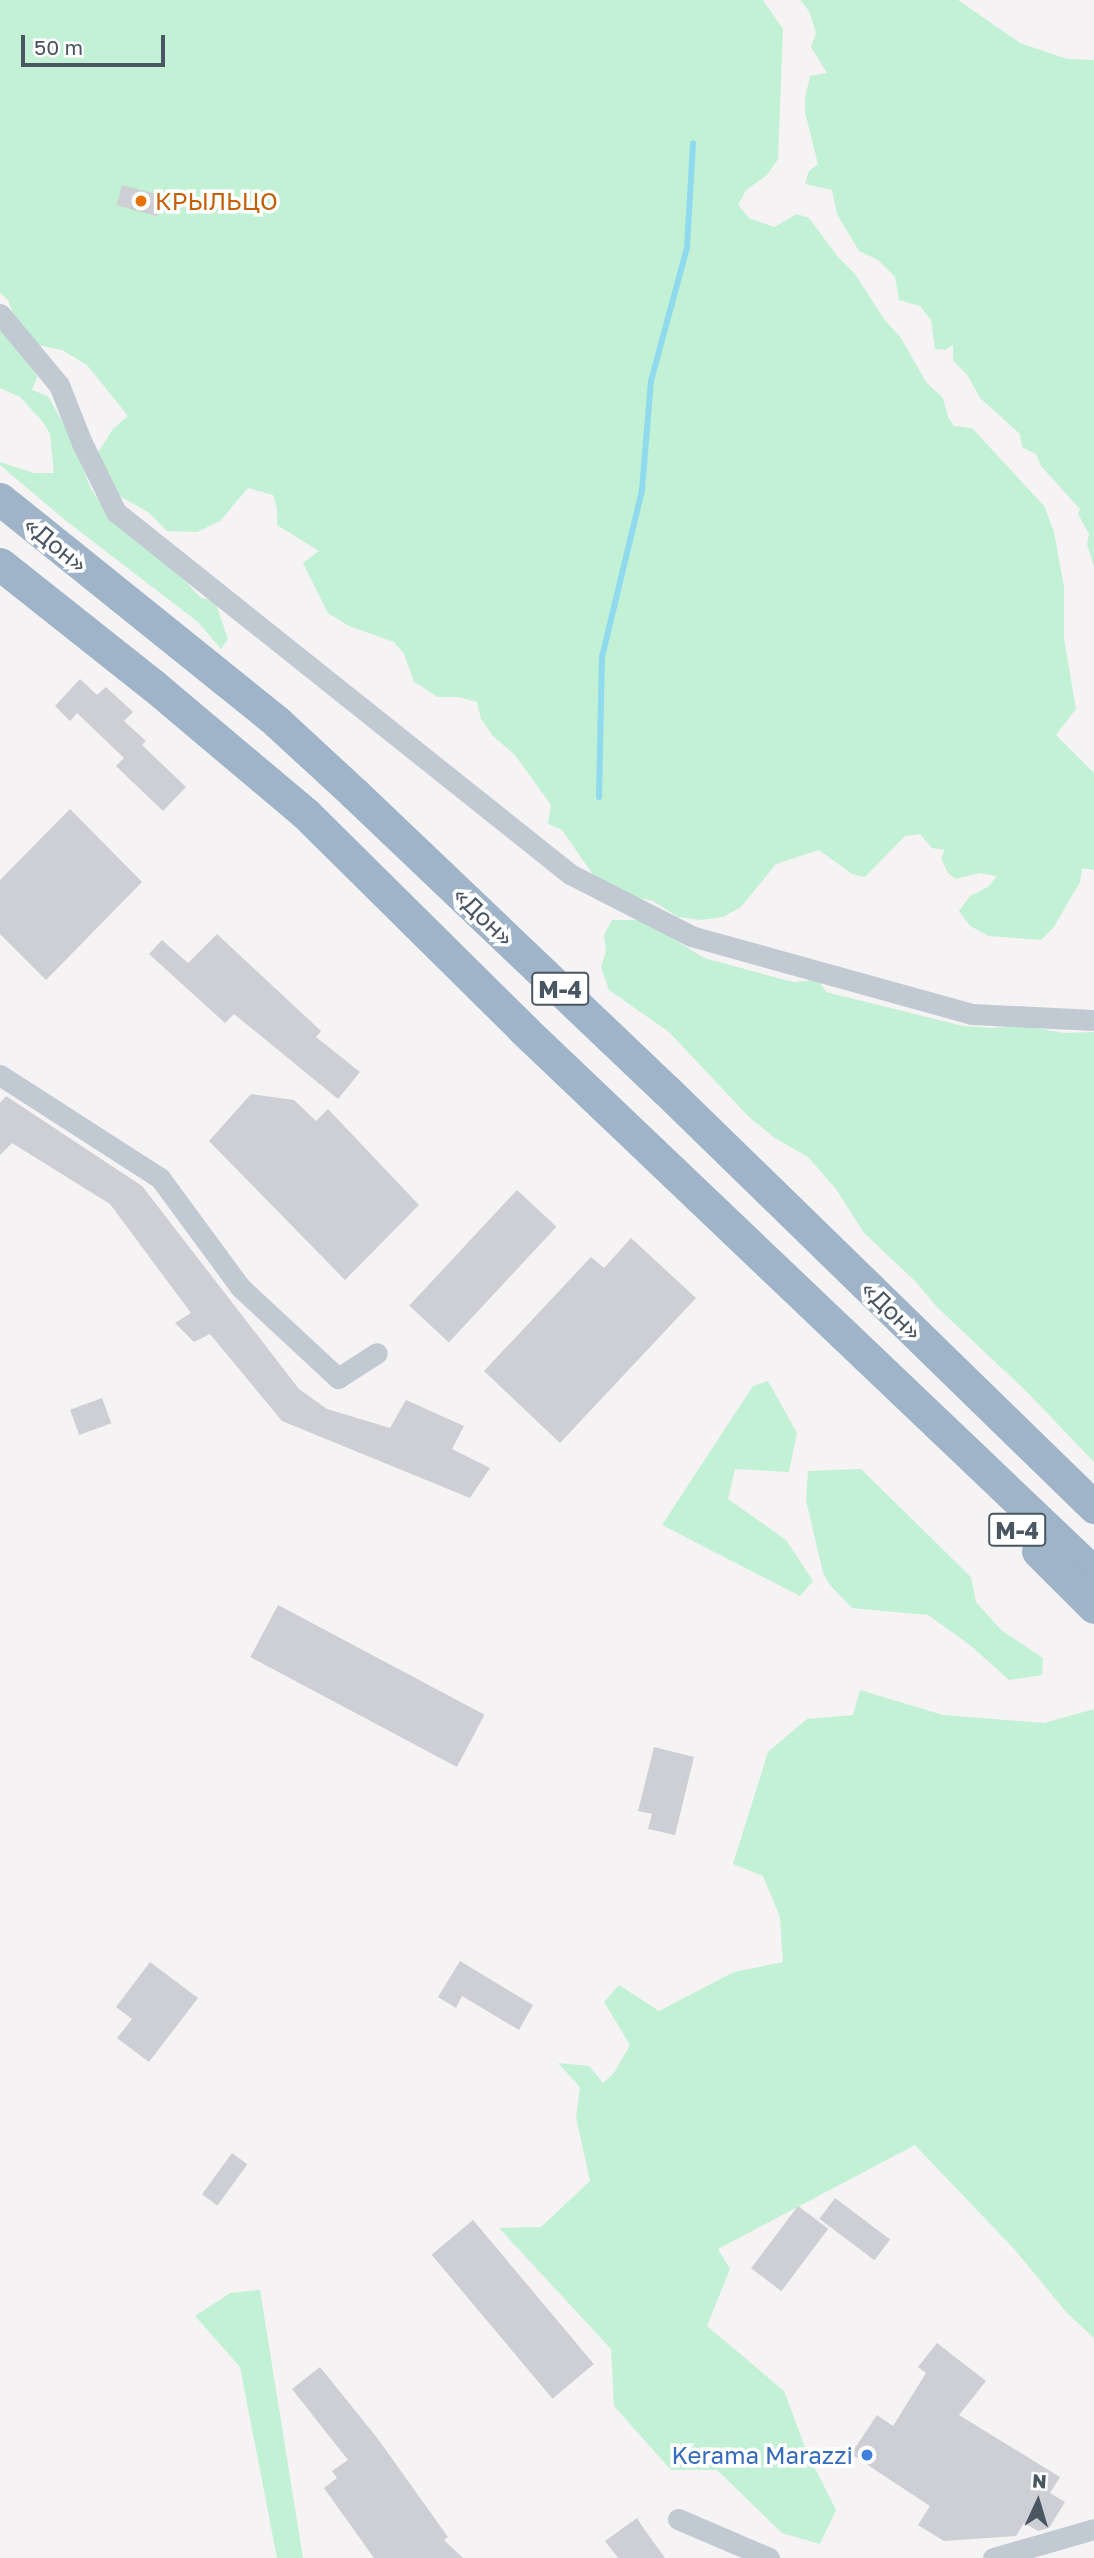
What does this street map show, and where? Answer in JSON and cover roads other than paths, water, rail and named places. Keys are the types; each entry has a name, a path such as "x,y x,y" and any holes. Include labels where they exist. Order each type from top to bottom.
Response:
{"highway":[{"name":"«Дон»","path":"0,499 277,722 676,1100 1094,1507"},
{"name":"М-4","path":"0,564 153,686 306,814 523,1029 1094,1573"},
{"name":"М-4","path":"954,1441 992,1506 1094,1607"}],"street":[{"path":"0,314 59,385 82,443 116,512 570,874 691,936 972,1014 1094,1020"},
{"path":"0,1075 160,1178 240,1287 338,1378 377,1353"},
{"path":"678,2519 769,2558"},
{"path":"993,2558 1094,2529"}],"waterway":[{"path":"599,797 602,657 642,490 651,381 687,248 693,143"}],"place":[{"name":"КРЫЛЬЦО","path":"141,201"},
{"name":"Kerama Marazzi","path":"867,2455"}]}
